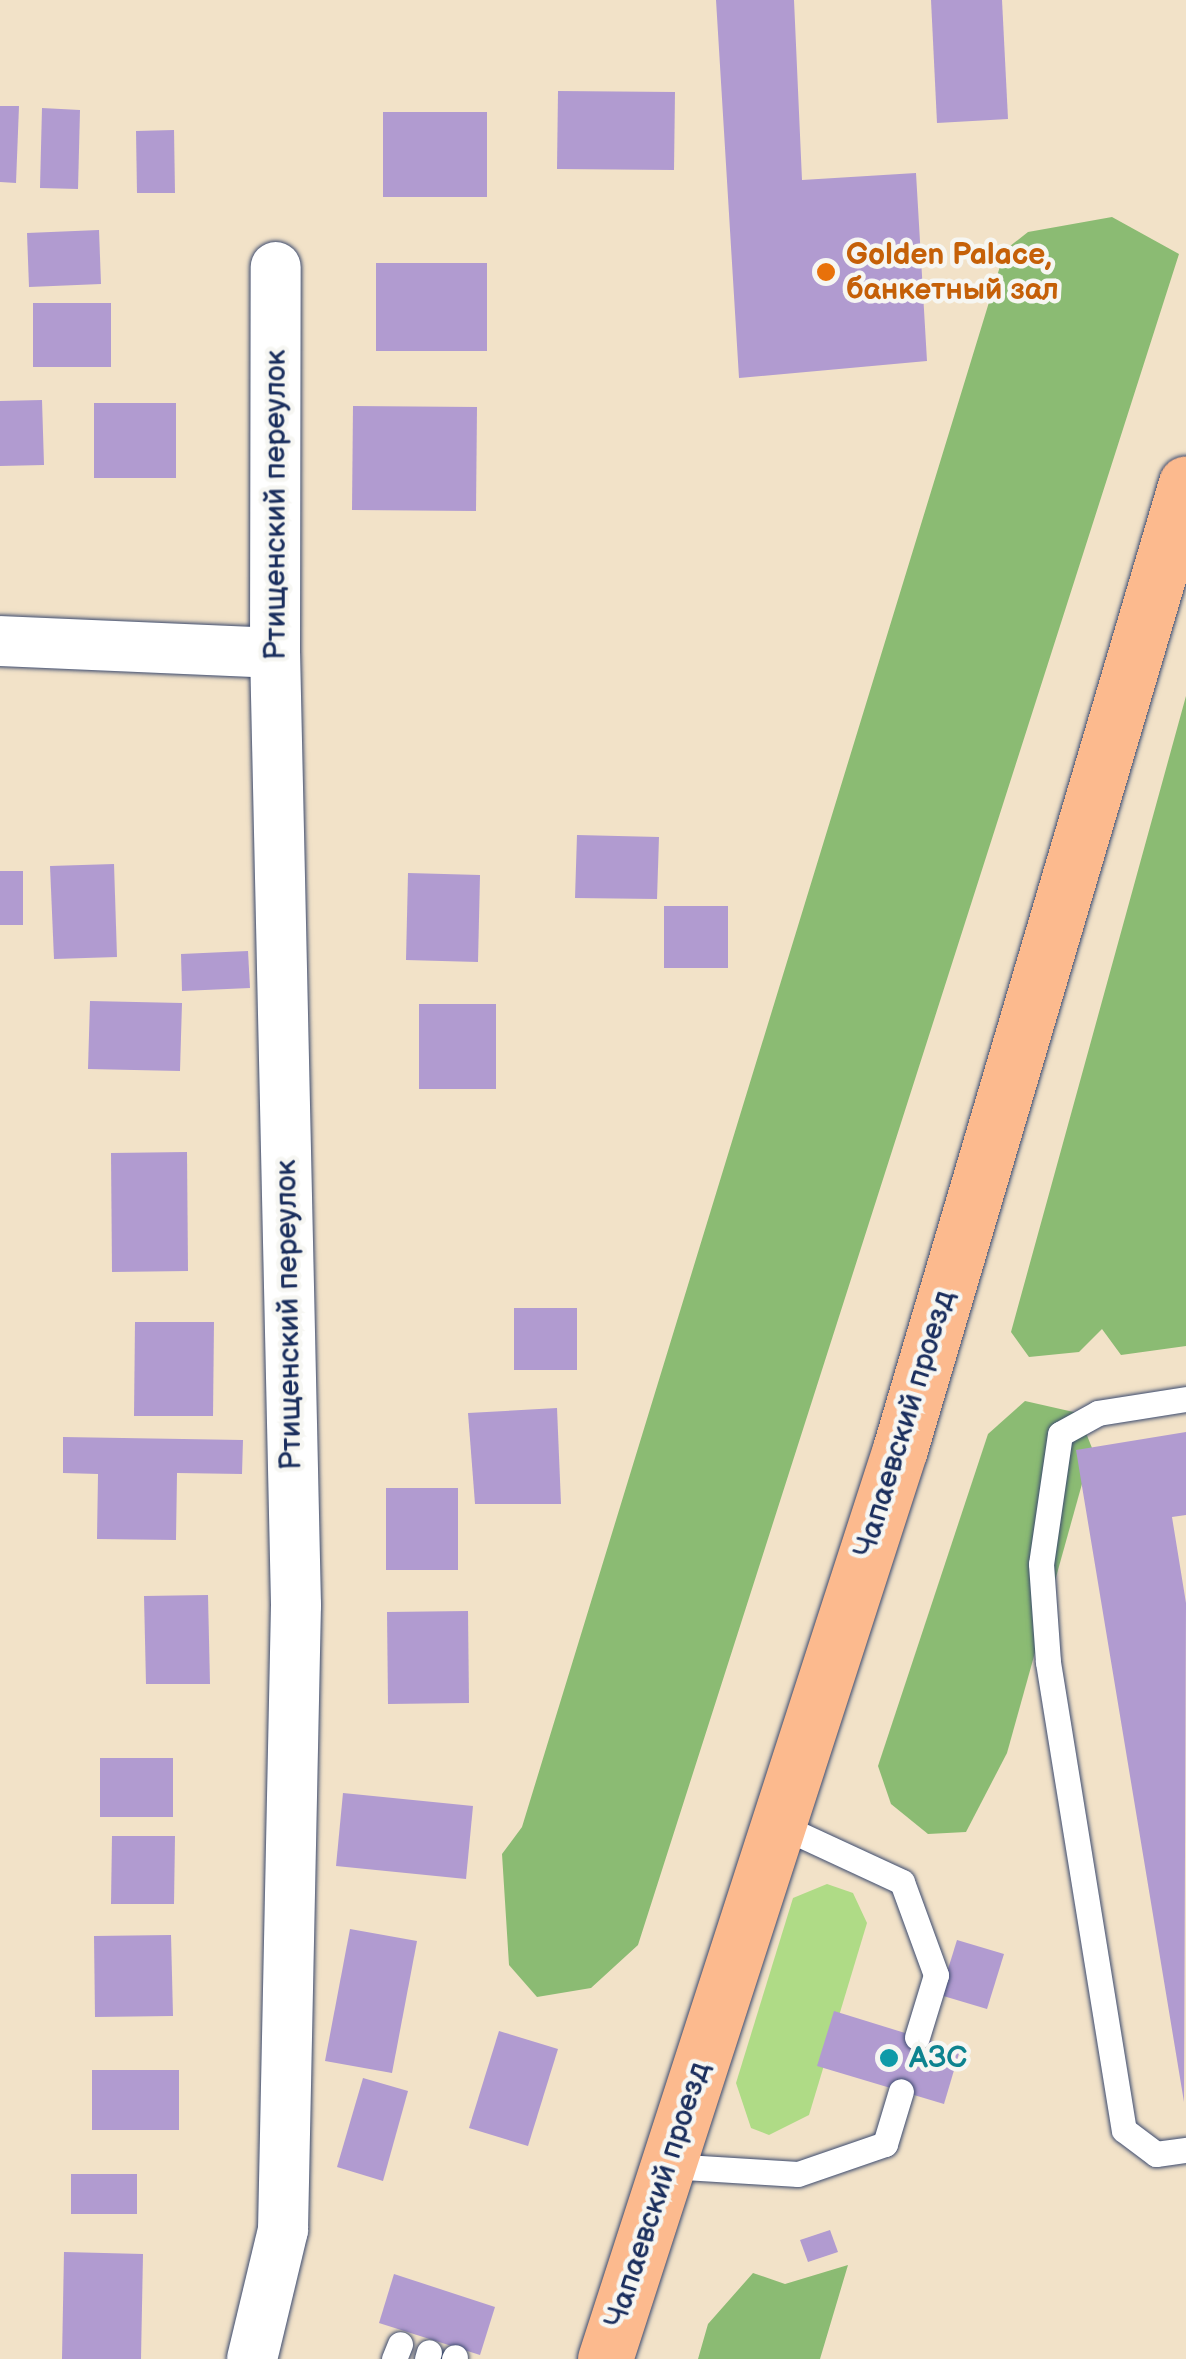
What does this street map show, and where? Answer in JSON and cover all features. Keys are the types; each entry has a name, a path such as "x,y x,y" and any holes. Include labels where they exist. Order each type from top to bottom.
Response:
{"main road":[{"name":"Чапаевский проезд","path":"605,2359 900,1449 1186,483"}],"street":[{"name":"Ртищенский переулок","path":"252,2359 282,2230 296,1606 275,652 276,267"},
{"path":"0,641 275,652"}],"lane":[{"path":"1186,1399 1098,1414 1060,1434 1041,1564 1048,1662 1124,2130 1156,2154 1186,2150"},
{"path":"776,1823 902,1882 936,1975 917,2036"},
{"path":"668,2166 798,2174 885,2144 901,2092"}],"green space":[{"path":"1112,217 1179,254 638,1945 591,1988 537,1997 509,1965 502,1854 522,1827 1005,250 1028,232"},
{"path":"1186,696 1186,1346 1121,1355 1102,1329 1079,1352 1029,1357 1011,1332"},
{"path":"1025,1401 1078,1413 1092,1448 1007,1753 966,1832 928,1834 891,1804 878,1766 988,1434"},
{"path":"827,1884 853,1893 867,1923 809,2115 769,2135 751,2128 736,2083 793,1898"},
{"path":"848,2265 820,2359 698,2359 708,2324 753,2273 785,2284"}],"building":[{"name":"Golden Palace, банкетный зал","path":"716,0 794,0 802,180 916,173 927,361 739,378"},
{"path":"931,0 1002,0 1008,119 937,123"},
{"path":"558,91 675,92 674,170 557,169"},
{"path":"0,106 19,106 16,183 0,182"},
{"path":"42,108 80,110 78,189 40,188"},
{"path":"383,112 487,112 487,197 383,197"},
{"path":"174,130 175,193 137,193 136,131"},
{"path":"99,230 101,284 29,287 27,233"},
{"path":"376,263 487,263 487,351 376,351"},
{"path":"33,303 111,303 111,367 33,367"},
{"path":"42,400 44,465 0,466 0,401"},
{"path":"94,403 176,403 176,478 94,478"},
{"path":"353,406 477,407 476,511 352,510"},
{"path":"577,835 659,837 657,899 575,898"},
{"path":"114,864 117,957 54,959 50,866"},
{"path":"0,871 23,871 23,925 0,925"},
{"path":"408,873 480,875 478,962 406,960"},
{"path":"664,906 728,906 728,968 664,968"},
{"path":"248,951 250,988 182,991 181,954"},
{"path":"90,1001 182,1003 180,1071 88,1069"},
{"path":"419,1004 496,1004 496,1089 419,1089"},
{"path":"187,1152 188,1271 112,1272 111,1153"},
{"path":"514,1308 577,1308 577,1370 514,1370"},
{"path":"135,1322 214,1322 213,1416 134,1416"},
{"path":"557,1408 561,1504 475,1504 468,1413"},
{"path":"1186,1432 1186,1515 1172,1517 1186,1603 1184,2102 1076,1450"},
{"path":"63,1437 243,1440 242,1474 177,1473 176,1540 97,1539 98,1474 63,1473"},
{"path":"386,1488 458,1488 458,1570 386,1570"},
{"path":"208,1595 210,1684 146,1684 144,1596"},
{"path":"468,1611 469,1703 388,1704 387,1612"},
{"path":"100,1758 173,1758 173,1817 100,1817"},
{"path":"343,1793 473,1806 466,1879 336,1866"},
{"path":"112,1836 175,1836 174,1904 111,1904"},
{"path":"350,1929 417,1941 392,2073 325,2061"},
{"path":"171,1935 173,2016 95,2017 94,1936"},
{"path":"957,1940 1004,1954 987,2009 940,1995"},
{"name":"АЗС","path":"834,2011 960,2050 944,2104 817,2066"},
{"path":"499,2031 558,2049 528,2146 469,2128"},
{"path":"92,2070 179,2070 179,2130 92,2130"},
{"path":"363,2078 408,2091 383,2181 337,2167"},
{"path":"71,2174 137,2174 137,2214 71,2214"},
{"path":"830,2230 838,2252 808,2262 800,2240"},
{"path":"64,2252 143,2254 141,2359 62,2359"},
{"path":"394,2274 495,2307 480,2355 379,2323"}],"place":[{"name":"Golden Palace, банкетный зал","path":"826,272"},
{"name":"АЗС","path":"889,2058"}]}
